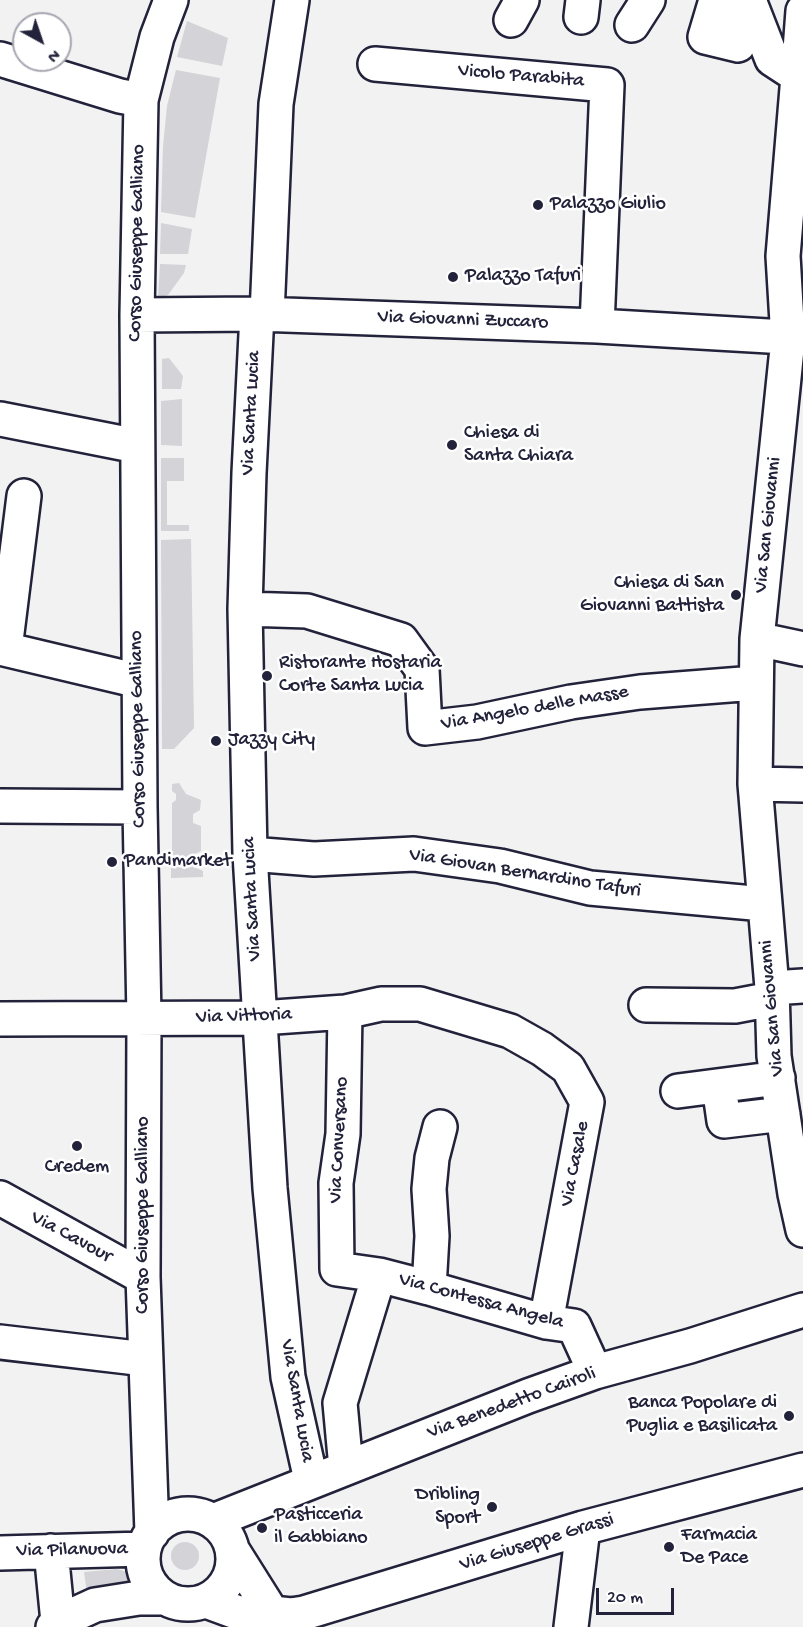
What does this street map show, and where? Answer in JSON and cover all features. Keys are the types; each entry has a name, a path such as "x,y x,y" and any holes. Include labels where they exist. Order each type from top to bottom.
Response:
{"street":[{"name":"Corso Giuseppe Galliano","path":"148,1541 150,1463 143,1277 144,1019 140,807 137,315 141,100 158,37 171,0"},
{"name":"Via Santa Lucia","path":"292,0 276,104 245,609 250,854 270,1188 288,1377 312,1480"},
{"path":"716,0 705,37 738,45 749,0"},
{"path":"749,0 772,59 800,77"},
{"name":"Via San Giovanni","path":"803,11 797,157 783,256 796,338 757,639 755,683 755,784 764,904 783,991 774,1056 795,1194 803,1230"},
{"path":"0,59 120,96 141,100"},
{"name":"Vicolo Parabita","path":"375,64 607,85 597,326"},
{"name":"Via Giovanni Zuccaro","path":"137,315 262,314 597,326 796,338"},
{"path":"0,419 138,446"},
{"path":"24,496 2,649 139,681"},
{"name":"Via Angelo delle Masse","path":"245,609 307,611 401,640 422,669 425,728 477,722 571,702 640,692 755,683"},
{"path":"757,639 803,649"},
{"path":"755,784 803,785"},
{"path":"0,806 140,807"},
{"name":"Via Giovan Bernardino Tafuri","path":"250,854 314,860 414,854 500,866 590,888 764,904"},
{"path":"646,1005 735,1006 783,991"},
{"name":"Via Casale","path":"345,1012 381,1004 420,1004 510,1031 543,1049 568,1068 587,1102 546,1322"},
{"name":"Via Vittoria","path":"0,1019 261,1018 345,1012"},
{"name":"Via Conversano","path":"337,1269 336,1183 343,1134 345,1012"},
{"path":"678,1091 778,1078"},
{"path":"719,1086 724,1121 783,1114"},
{"path":"429,1287 432,1236 429,1189 432,1158 440,1127"},
{"name":"Via Cavour","path":"0,1198 143,1277"},
{"name":"Via Contessa Angela","path":"337,1269 379,1275 429,1287 546,1322 574,1326 595,1372"},
{"path":"346,1468 340,1403 379,1275"},
{"name":"Via Benedetto Cairoli","path":"211,1517 346,1468 595,1372 690,1346 803,1310"},
{"path":"0,1342 145,1359"},
{"path":"150,1463 211,1517 222,1529 233,1551 293,1618"},
{"name":"Via Giuseppe Grassi","path":"206,1601 236,1612 293,1618 583,1528 803,1470"},
{"path":"164,1598 146,1577 143,1563 148,1541 160,1524 171,1518 183,1514 211,1517"},
{"path":"571,1627 583,1528"},
{"name":"Via Pilanuova","path":"0,1552 51,1551 148,1541"},
{"path":"51,1551 55,1624 95,1605 139,1598 164,1598 178,1603 192,1604 206,1601 219,1592 228,1580 233,1566 233,1551"}],"shaded area":[{"path":"187,21 228,38 222,66 177,57"},
{"path":"176,70 220,78 195,218 161,212 167,106"},
{"path":"161,223 192,229 188,254 160,254"},
{"path":"160,264 186,265 184,273 168,295 158,298"},
{"path":"169,358 183,376 181,389 162,389 162,359"},
{"path":"182,399 182,446 161,445 161,401"},
{"path":"161,458 184,458 184,481 167,481 167,525 189,525 189,531 161,531"},
{"path":"191,539 194,728 174,749 162,749 161,540"},
{"path":"179,783 186,794 201,800 200,810 193,814 193,823 201,826 201,851 195,854 194,867 203,871 203,877 171,878 171,868 176,865 176,858 172,854 172,803 176,800 176,794 172,791 172,784"},
{"path":"185,1542 195,1546 199,1556 195,1566 185,1570 175,1566 171,1556 175,1546"},
{"path":"117,1569 127,1572 131,1578 130,1585 87,1593 84,1572"}],"place":[{"name":"Palazzo Giulio","path":"538,205"},
{"name":"Palazzo Tafuri","path":"453,277"},
{"name":"Chiesa di Santa Chiara","path":"452,445"},
{"name":"Chiesa di San Giovanni Battista","path":"736,595"},
{"name":"Ristorante Hostaria Corte Santa Lucia","path":"267,676"},
{"name":"Jazzy City","path":"216,741"},
{"name":"Pandimarket","path":"112,862"},
{"name":"Credem","path":"77,1146"},
{"name":"Banca Popolare di Puglia e Basilicata","path":"789,1416"},
{"name":"Dribling Sport","path":"492,1507"},
{"name":"Pasticceria il Gabbiano","path":"262,1528"},
{"name":"Farmacia De Pace","path":"669,1547"}]}
